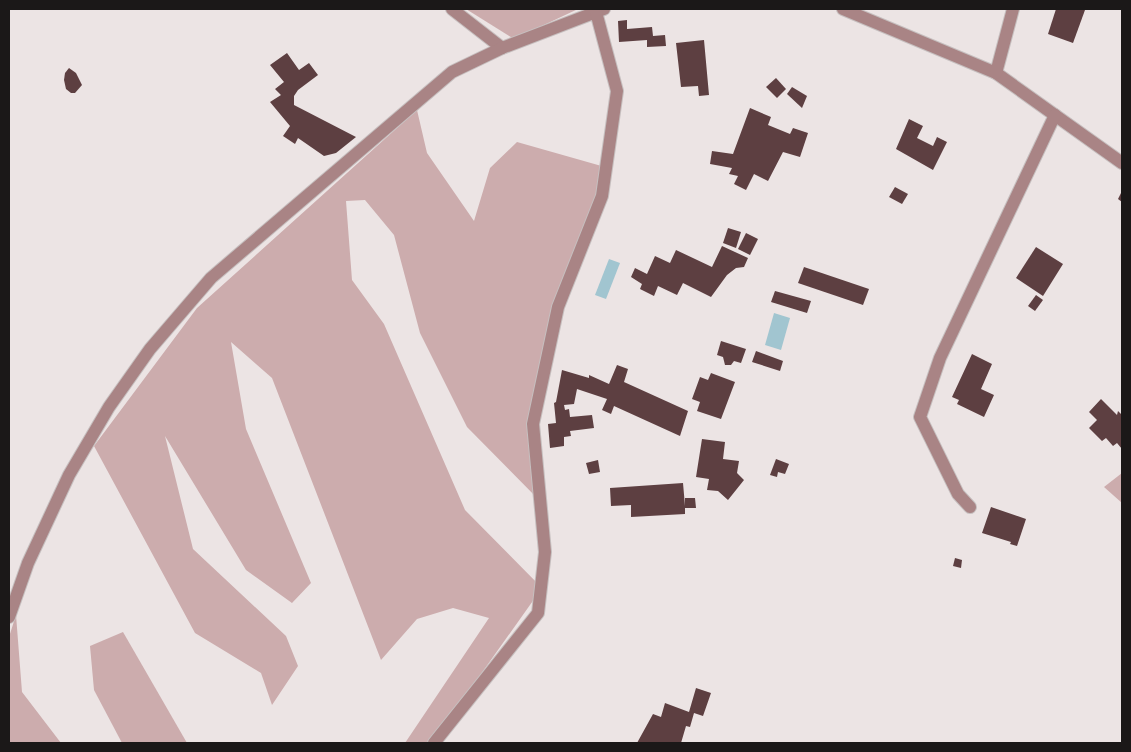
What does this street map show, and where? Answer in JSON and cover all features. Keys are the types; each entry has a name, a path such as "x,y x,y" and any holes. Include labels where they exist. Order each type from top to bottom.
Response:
{"street":[{"path":"452,9 502,48"},
{"path":"843,9 996,73 1122,163"},
{"path":"996,73 1013,9"},
{"path":"9,617 28,563 69,475 109,407 150,349 211,278 452,72 502,48 600,11 617,91 602,196 558,307 532,424 545,552 538,613 434,743"},
{"path":"970,507 958,494 920,418 940,358 1055,115"}],"shaded area":[{"path":"466,9 578,9 514,39"},
{"path":"417,110 427,153 474,221 490,168 517,142 605,167 538,391 540,501 467,427 420,333 394,235 365,200 346,201 352,280 384,324 465,510 542,588 432,743 405,743 489,618 453,608 417,619 381,660 272,378 231,342 246,429 311,583 292,603 246,570 165,436 193,549 286,636 298,666 272,705 261,673 195,633 94,446 197,308"},
{"path":"1122,473 1122,503 1104,487"},
{"path":"16,615 22,692 61,743 9,743 9,637"},
{"path":"123,632 187,743 122,743 94,690 90,646"}],"water":[{"path":"609,259 620,263 606,299 595,295"},
{"path":"774,313 790,318 781,350 765,345"}],"building":[{"path":"1056,9 1085,10 1073,43 1048,34"},
{"path":"627,20 627,29 652,27 653,36 665,35 666,46 647,47 647,40 619,42 618,21"},
{"path":"704,40 709,95 699,96 698,86 681,87 676,43"},
{"path":"287,53 299,70 309,63 318,75 298,90 294,96 294,105 356,137 336,153 324,156 298,138 295,144 283,136 290,126 270,102 281,95 275,89 284,82 270,65"},
{"path":"69,68 76,73 82,85 75,93 71,93 66,89 65,73"},
{"path":"776,78 786,89 777,98 766,87"},
{"path":"792,87 807,96 802,108 787,94"},
{"path":"750,108 771,117 768,125 790,134 793,128 808,133 800,157 783,152 768,181 754,174 746,190 734,184 738,176 729,174 732,168 710,164 712,151 733,154"},
{"path":"909,119 923,126 917,138 933,146 937,137 947,142 933,170 896,149"},
{"path":"895,187 908,194 902,204 889,197"},
{"path":"1122,191 1122,202 1118,199"},
{"path":"728,228 741,232 736,248 723,243"},
{"path":"746,233 758,239 750,255 738,249"},
{"path":"722,246 748,258 744,267 736,268 727,275 711,297 683,283 677,295 658,286 654,296 640,289 642,284 631,277 635,268 647,274 655,256 670,263 676,250 712,267"},
{"path":"1036,247 1063,264 1043,296 1016,278"},
{"path":"804,267 869,289 863,305 798,283"},
{"path":"775,291 811,301 807,313 771,302"},
{"path":"1036,295 1043,300 1035,311 1028,306"},
{"path":"721,341 746,349 741,363 734,361 731,365 725,365 723,357 717,355"},
{"path":"756,351 783,361 780,371 752,362"},
{"path":"972,354 992,364 981,389 994,395 984,417 957,404 959,400 952,397"},
{"path":"617,365 628,369 624,382 688,411 680,436 614,406 611,414 602,410 607,399 577,389 574,404 564,405 565,410 569,409 570,417 592,415 594,428 570,431 571,436 564,437 564,446 550,448 548,424 556,423 554,403 556,402 562,370 589,378 589,375 609,384"},
{"path":"711,373 735,382 721,419 697,411 700,402 692,399 700,377 708,380"},
{"path":"1101,399 1117,415 1118,411 1122,415 1122,449 1117,443 1113,446 1106,438 1102,441 1089,428 1097,420 1089,412"},
{"path":"702,439 725,442 723,459 739,461 737,473 744,480 728,500 718,491 707,490 709,479 696,477"},
{"path":"776,459 789,464 785,474 778,472 777,477 770,475"},
{"path":"598,460 600,472 589,474 586,463"},
{"path":"683,483 685,506 685,498 695,498 696,508 685,508 685,514 631,517 631,505 611,506 610,488"},
{"path":"991,507 1026,519 1017,546 1010,544 1011,542 982,533"},
{"path":"955,558 962,560 961,568 953,566"},
{"path":"696,688 711,693 703,716 694,713 690,727 686,726 681,743 637,743 653,714 661,717 665,703 689,712"}]}
